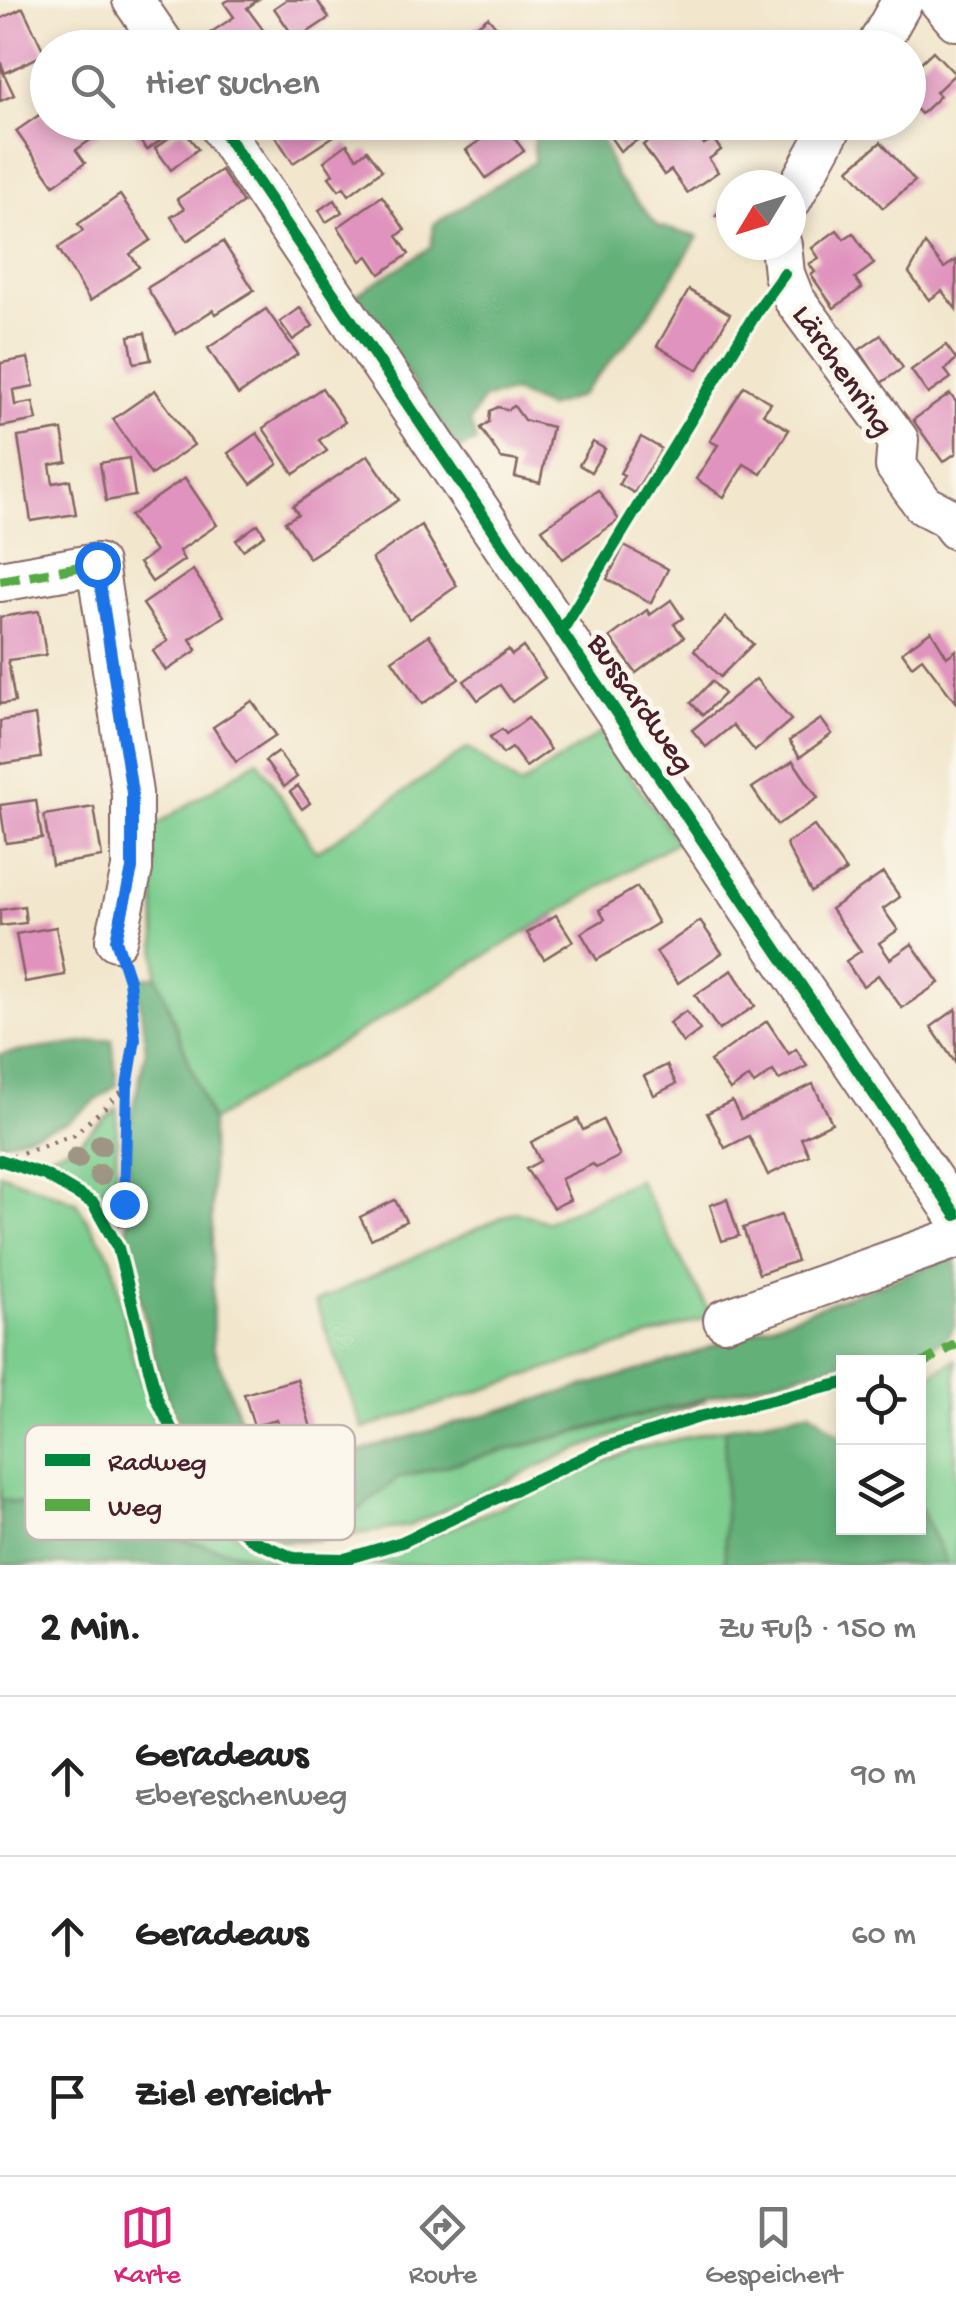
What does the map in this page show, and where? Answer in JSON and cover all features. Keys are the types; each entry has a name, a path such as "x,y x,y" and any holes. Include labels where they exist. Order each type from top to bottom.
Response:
{"street":[{"path":"133,0 154,30"},
{"path":"886,30 903,0"},
{"path":"939,0 956,20"},
{"name":"Bussardweg","path":"229,140 956,1215"},
{"path":"806,173 824,140"},
{"name":"Lärchenring","path":"783,260 794,299 898,440 896,466 924,505 947,517 956,529"},
{"path":"0,581 97,564 132,793 132,869 116,940"},
{"path":"724,1320 956,1238"}],"path":[{"path":"116,940 129,980 135,1039 127,1087 124,1204 118,1248"},
{"path":"3,1160 74,1135 127,1087"}],"green space":[{"path":"534,140 602,140 616,177 658,226 698,237 642,325 580,396 547,408 513,392 483,399 470,421 476,441 458,450 354,296 431,247 434,224 534,162"},
{"path":"600,733 677,841 211,1121 157,976 153,827 258,760 316,852 468,748 520,786"},
{"path":"157,976 211,1121 213,1347 242,1425 180,1425 161,1386 127,1244 130,1119 146,1050 137,979"},
{"path":"112,1039 117,1085 68,1122 0,1144 0,1054"},
{"path":"117,1108 116,1216 85,1181 41,1158 76,1144"},
{"path":"0,1173 76,1202 112,1259 133,1357 157,1425 25,1425 25,1505 0,1499"},
{"path":"638,1179 712,1316 363,1429 315,1302 516,1211 547,1222"},
{"path":"956,1256 954,1327 946,1337 935,1345 904,1355 836,1355 836,1364 398,1478 355,1513 355,1453 675,1360"},
{"path":"956,1359 956,1565 947,1565 926,1520 926,1378"},
{"path":"706,1400 559,1457 409,1526 355,1535 355,1513 398,1478"},
{"path":"811,1411 836,1432 836,1535 926,1535 926,1520 947,1565 725,1565 725,1428"},
{"path":"725,1428 725,1565 293,1565 182,1540 247,1540 268,1553 338,1564 399,1550 632,1450"},
{"path":"0,1499 25,1505 25,1540 181,1540 292,1565 0,1565"}],"building":[{"path":"258,0 247,8 263,30 214,30 234,17 224,3"},
{"path":"286,0 317,0 329,18 311,30 289,30 274,8"},
{"path":"23,8 34,30 30,30 30,61 5,73 0,61 0,19"},
{"path":"488,17 499,30 471,30"},
{"path":"933,51 955,74 936,92 940,96 926,109 926,58"},
{"path":"0,66 14,95 0,101"},
{"path":"30,121 30,140 90,140 76,150 85,163 54,185 16,131"},
{"path":"139,140 160,140 147,150"},
{"path":"166,140 191,140 198,149 171,170 155,148"},
{"path":"278,140 328,140 293,163"},
{"path":"481,140 516,140 524,151 486,178 466,150"},
{"path":"612,140 637,140 620,151"},
{"path":"649,140 701,140 704,144 714,140 721,150 709,159 716,173 687,193 671,170 664,175 643,145"},
{"path":"881,142 915,181 883,208 849,169"},
{"path":"347,144 357,158 367,150 382,170 349,195 329,177 333,174 324,161"},
{"path":"221,170 243,203 187,241 171,217 184,209 177,199"},
{"path":"120,195 151,240 130,254 139,267 90,301 58,248 83,231 78,224"},
{"path":"382,196 405,230 397,236 409,254 380,274 368,256 361,261 338,227"},
{"path":"335,200 342,212 326,222 319,210"},
{"path":"837,230 844,239 853,233 874,264 855,278 862,288 834,308 811,275 815,272 809,264 819,258 812,248"},
{"path":"223,242 254,290 176,334 147,288"},
{"path":"925,244 944,268 956,260 956,309 942,291 929,300 909,273"},
{"path":"689,290 730,314 698,370 657,346"},
{"path":"300,308 313,326 293,340 280,322"},
{"path":"266,309 298,354 238,395 208,348"},
{"path":"145,333 151,360 134,363 129,336"},
{"path":"881,335 903,368 881,383 859,350"},
{"path":"946,345 956,359 945,370 951,378 928,394 911,370"},
{"path":"28,358 34,386 13,390 15,405 33,402 37,420 0,427 1,363"},
{"path":"744,386 771,403 763,414 789,430 761,474 744,464 724,497 696,479 718,445 710,441"},
{"path":"322,388 345,422 319,440 327,451 294,474 263,428"},
{"path":"155,390 194,445 151,475 113,419"},
{"path":"950,394 956,402 956,453 943,462 913,420"},
{"path":"514,406 524,420 552,427 540,483 515,477 518,461 501,458 481,428 489,422 490,411"},
{"path":"62,430 67,462 50,465 53,483 70,480 76,514 31,521 18,437"},
{"path":"257,433 278,464 251,484 228,453"},
{"path":"641,437 662,449 634,493 619,484 624,475 620,473"},
{"path":"593,442 605,449 591,472 579,465"},
{"path":"368,455 399,500 309,558 285,522 298,514 293,506"},
{"path":"129,458 135,496 106,501 100,463"},
{"path":"185,478 217,525 179,551 184,560 152,582 139,563 155,552 130,516"},
{"path":"598,490 619,520 563,559 542,529"},
{"path":"258,524 265,535 243,550 236,540"},
{"path":"421,525 457,586 409,619 372,559"},
{"path":"624,546 668,569 651,603 607,579"},
{"path":"193,570 224,616 190,639 197,650 166,671 153,651 168,641 143,604"},
{"path":"671,600 683,618 674,624 684,637 636,673 610,637 647,610 650,615"},
{"path":"39,611 46,655 8,660 15,702 0,704 0,617"},
{"path":"726,617 753,644 720,677 694,650"},
{"path":"931,631 947,657 956,650 956,703 922,658 912,666 902,652"},
{"path":"429,635 459,679 422,704 392,660"},
{"path":"523,647 545,678 512,702 500,685 478,700 464,681 508,650 512,655"},
{"path":"756,679 791,720 755,751 733,725 706,747 692,730"},
{"path":"712,681 724,694 703,715 691,703"},
{"path":"252,701 276,735 236,762 213,727"},
{"path":"35,715 41,758 0,764 0,721"},
{"path":"528,718 550,750 526,767 512,748 503,754 490,737 502,729 506,734"},
{"path":"821,719 832,734 800,757 789,741"},
{"path":"278,752 297,777 284,787 265,761"},
{"path":"793,761 818,798 777,825 752,788"},
{"path":"298,786 310,803 302,809 290,792"},
{"path":"36,800 42,838 6,843 0,805"},
{"path":"94,807 102,857 52,865 44,815"},
{"path":"814,826 846,871 811,892 786,844"},
{"path":"883,873 900,897 883,909 898,930 879,943 890,959 912,944 939,983 902,1008 878,975 863,986 855,975 846,961 861,951 831,909"},
{"path":"637,887 658,923 597,960 581,933 605,919 599,910"},
{"path":"24,906 26,923 0,926 0,910"},
{"path":"556,915 573,941 544,959 527,933"},
{"path":"700,921 722,953 678,983 656,952"},
{"path":"56,927 65,975 25,982 16,934"},
{"path":"732,970 755,1006 719,1030 695,995"},
{"path":"956,1009 956,1064 931,1027"},
{"path":"686,1011 700,1030 683,1043 669,1023"},
{"path":"767,1021 789,1054 796,1049 807,1066 779,1080 773,1071 754,1084 749,1077 730,1090 710,1061"},
{"path":"667,1065 676,1084 654,1095 644,1076"},
{"path":"813,1084 832,1123 801,1138 809,1155 768,1175 749,1136 725,1148 707,1113 732,1101 741,1119"},
{"path":"578,1119 583,1130 603,1120 620,1156 561,1179 570,1200 553,1208 526,1169 540,1161 531,1142"},
{"path":"727,1199 739,1236 722,1241 710,1205"},
{"path":"395,1200 406,1221 371,1239 360,1217"},
{"path":"781,1215 797,1261 759,1274 743,1228"},
{"path":"297,1379 310,1425 278,1425 277,1420 254,1425 244,1394"}],"marked path":[{"path":"0,581 97,564 132,793 132,869 116,940"},
{"path":"926,1361 956,1344"}],"cycle path":[{"path":"229,140 956,1215"},
{"path":"561,632 757,311 784,274"},
{"path":"0,1160 45,1175 93,1203 118,1248 157,1399 170,1425"},
{"path":"253,1540 294,1558 345,1559 402,1542 606,1447 699,1417 836,1385"}],"route":[{"path":"97,564 132,793 132,869 116,940 129,980 135,1039 127,1087 124,1204"}]}
